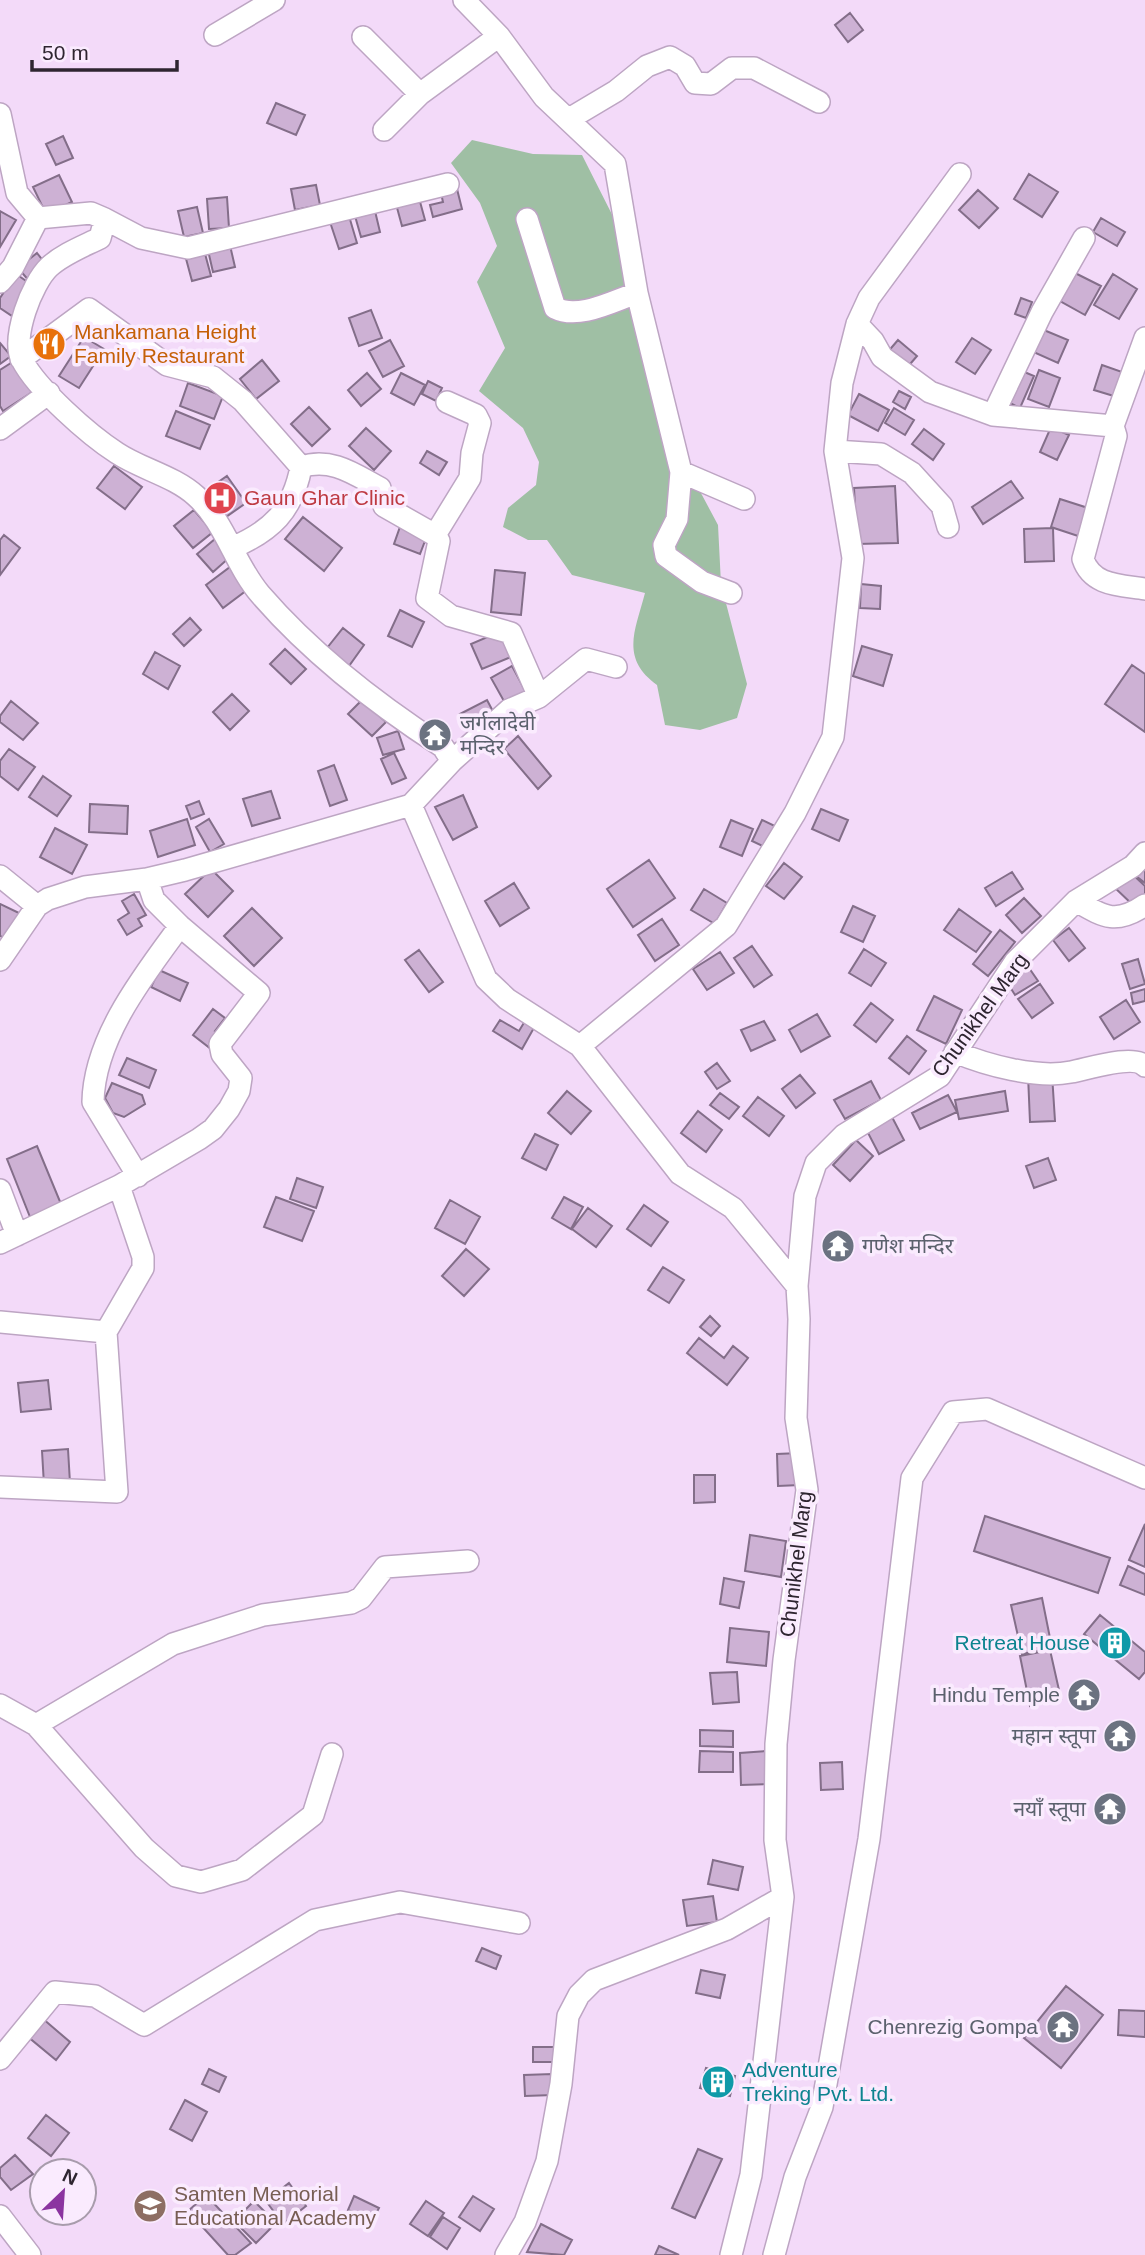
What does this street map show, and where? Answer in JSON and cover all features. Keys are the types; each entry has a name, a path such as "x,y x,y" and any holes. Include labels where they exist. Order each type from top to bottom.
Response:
{"street":[{"path":"215,36 274,0"},
{"path":"464,0 499,36 544,97 615,164 637,293 681,472 677,519 664,545 666,556 702,582 731,593"},
{"path":"384,130 419,94 499,36"},
{"path":"363,37 419,94"},
{"path":"569,119 616,91 647,66 670,57 685,66 695,83 711,84 732,68 754,68 820,102"},
{"path":"0,114 17,193 38,218"},
{"path":"580,1046 726,926 795,813 833,737 853,558 835,451 842,383 857,324 879,280 960,174"},
{"path":"38,218 91,213 141,238 188,248 448,184"},
{"path":"0,282 13,267 38,218"},
{"path":"105,219 100,238 48,268 10,333 21,359 49,393 84,428 118,454 196,496 258,592 353,680 443,747 452,761"},
{"path":"527,219 555,309 564,313 577,312 637,293"},
{"path":"993,415 1042,312 1084,239"},
{"path":"21,359 89,309 167,365 213,377 243,401 301,467"},
{"path":"857,324 873,341 882,357 930,393 993,415 1113,426"},
{"path":"1145,338 1113,426 1116,436 1083,559 1087,572 1105,583 1145,589"},
{"path":"0,429 49,393"},
{"path":"435,535 470,478 472,453 480,423 476,415 447,402"},
{"path":"835,451 881,454 912,473 942,506 948,527"},
{"path":"301,467 319,461 354,474 380,488 384,506 435,535 439,541 427,598 451,617 511,632 539,696"},
{"path":"232,548 262,535 283,512 298,483 301,467"},
{"path":"681,472 744,499"},
{"path":"0,960 37,906 48,899 85,887 147,879 411,805 452,761 509,710 539,696 586,659 616,667"},
{"path":"411,805 486,979 507,999 580,1046 680,1174 733,1208 797,1286"},
{"name":"Chunikhel Marg","path":"731,2255 751,2175 783,1897 775,1840 776,1744 783,1660 807,1490 796,1418 799,1319 797,1286 805,1196 816,1163 844,1136 940,1076 985,1012 1015,962 1076,901 1133,866 1145,853"},
{"path":"0,876 37,906"},
{"path":"0,1190 8,1239 119,1186 199,1139 213,1129 239,1091 241,1078 222,1054 220,1044 259,993 180,926 154,900 147,879"},
{"path":"1076,901 1105,918 1131,915 1145,905"},
{"path":"138,1176 93,1101 93,1088 110,1036 149,968 180,926"},
{"path":"955,1052 992,1067 1066,1073 1131,1060 1145,1066"},
{"path":"0,1487 117,1492 106,1332 143,1268 143,1257 119,1186"},
{"path":"0,1322 106,1332"},
{"path":"774,2255 795,2177 821,2107 867,1853 912,1478 953,1412 987,1409 1145,1478"},
{"path":"36,1725 184,1640 263,1615 351,1603 361,1598 385,1567 468,1561"},
{"path":"0,1705 36,1725 144,1848 176,1876 201,1882 242,1870 313,1815 332,1754"},
{"path":"506,2255 525,2222 547,2161 561,2084 568,2016 579,1995 594,1980 727,1929 783,1897"},
{"path":"0,2059 55,1992 94,1996 144,2025 315,1920 400,1902 519,1923"},
{"path":"0,2216 30,2255"}],"green space":[{"path":"472,140 533,154 582,155 635,260 679,452 718,525 721,584 747,684 737,718 700,730 665,725 657,685 645,675 634,654 633,643 645,593 572,575 547,540 528,540 503,527 508,508 536,485 539,462 523,428 479,391 505,348 477,282 497,246 480,203 451,163"}],"building":[{"path":"850,13 863,30 848,42 835,25"},
{"path":"276,103 305,115 296,135 267,123"},
{"path":"63,136 73,158 56,165 46,144"},
{"path":"1029,174 1058,192 1042,217 1014,199"},
{"path":"59,175 72,202 46,214 33,187"},
{"path":"316,185 320,205 295,210 291,189"},
{"path":"457,189 462,209 433,217 430,205 443,202 441,193"},
{"path":"978,190 998,208 979,228 959,210"},
{"path":"227,197 229,228 209,229 207,199"},
{"path":"419,198 425,220 402,226 396,204"},
{"path":"197,207 203,233 184,237 178,211"},
{"path":"0,211 16,220 0,247"},
{"path":"375,211 380,232 361,237 355,216"},
{"path":"349,216 357,243 339,249 330,222"},
{"path":"1101,218 1125,232 1117,246 1093,232"},
{"path":"229,241 235,267 213,272 207,246"},
{"path":"204,250 211,276 192,281 185,255"},
{"path":"37,253 48,267 30,282 18,268"},
{"path":"1075,273 1101,286 1085,315 1060,301"},
{"path":"16,274 32,285 12,316 0,308 0,298"},
{"path":"1113,274 1137,289 1119,319 1094,305"},
{"path":"1021,298 1032,302 1026,318 1015,314"},
{"path":"371,310 382,338 359,346 349,318"},
{"path":"1039,328 1068,340 1058,363 1029,350"},
{"path":"84,337 104,349 79,388 59,376"},
{"path":"972,338 991,350 975,374 956,362"},
{"path":"390,340 404,366 383,377 369,351"},
{"path":"898,340 917,356 905,370 886,354"},
{"path":"0,343 11,356 0,364"},
{"path":"262,360 279,381 256,399 240,379"},
{"path":"14,361 34,391 3,411 0,406 0,370"},
{"path":"1102,365 1125,373 1117,397 1094,390"},
{"path":"1039,370 1060,378 1049,407 1028,399"},
{"path":"1022,371 1034,376 1020,408 1008,402"},
{"path":"367,373 381,389 361,406 348,390"},
{"path":"401,373 425,385 414,405 391,393"},
{"path":"428,381 442,388 436,401 422,394"},
{"path":"188,383 223,396 214,419 180,406"},
{"path":"899,391 911,397 905,409 893,402"},
{"path":"859,394 889,410 878,431 848,415"},
{"path":"309,407 330,429 312,446 291,424"},
{"path":"894,408 914,420 905,435 885,423"},
{"path":"176,411 210,425 200,449 166,436"},
{"path":"1051,427 1069,435 1057,460 1040,452"},
{"path":"366,428 391,451 374,470 349,446"},
{"path":"924,429 944,444 933,460 912,444"},
{"path":"427,451 447,462 439,475 420,463"},
{"path":"114,466 142,487 125,509 97,488"},
{"path":"227,476 246,503 223,519 204,492"},
{"path":"1011,481 1023,498 983,524 972,507"},
{"path":"895,486 898,543 857,544 854,488"},
{"path":"1060,499 1088,508 1078,536 1051,527"},
{"path":"194,510 213,532 193,548 174,526"},
{"path":"303,517 342,548 324,571 285,539"},
{"path":"401,524 428,533 420,554 394,544"},
{"path":"1053,528 1054,561 1025,562 1024,529"},
{"path":"4,535 20,548 0,575 0,540"},
{"path":"215,539 230,557 213,572 197,554"},
{"path":"230,567 247,590 223,608 206,585"},
{"path":"495,570 525,573 521,615 491,612"},
{"path":"861,584 881,586 880,609 860,608"},
{"path":"400,610 424,622 412,647 388,636"},
{"path":"190,618 201,630 184,646 173,634"},
{"path":"343,628 364,645 349,666 327,648"},
{"path":"499,632 511,657 482,669 471,644"},
{"path":"862,646 892,655 883,686 853,676"},
{"path":"285,649 306,669 291,684 270,664"},
{"path":"155,652 180,666 168,689 143,674"},
{"path":"1132,665 1145,674 1145,732 1105,704"},
{"path":"512,666 526,692 505,703 491,678"},
{"path":"232,694 249,711 230,730 213,712"},
{"path":"362,700 386,722 372,736 348,714"},
{"path":"487,700 497,719 478,732 473,723 467,725 460,714"},
{"path":"11,701 38,723 23,740 0,722 0,716"},
{"path":"398,731 404,749 383,755 377,738"},
{"path":"518,736 551,776 538,789 504,749"},
{"path":"9,749 35,767 18,790 0,776 0,761"},
{"path":"394,753 406,778 392,784 381,759"},
{"path":"334,765 347,800 330,806 318,771"},
{"path":"43,776 71,796 57,816 29,797"},
{"path":"271,791 280,818 252,826 243,799"},
{"path":"463,795 477,827 453,840 435,807"},
{"path":"199,801 204,814 191,819 186,806"},
{"path":"90,804 128,806 127,834 89,832"},
{"path":"821,809 848,820 839,841 812,829"},
{"path":"187,819 195,845 158,857 150,831"},
{"path":"209,819 224,844 210,852 196,827"},
{"path":"731,820 753,829 742,856 720,847"},
{"path":"762,820 779,828 769,849 752,841"},
{"path":"55,828 87,845 72,874 40,857"},
{"path":"649,860 675,898 633,927 607,889"},
{"path":"784,863 802,877 784,899 766,886"},
{"path":"1145,864 1145,883 1136,876"},
{"path":"211,869 233,891 208,917 185,894"},
{"path":"1129,871 1145,886 1145,894 1134,906 1114,887"},
{"path":"1012,872 1023,889 996,906 985,888"},
{"path":"514,883 529,908 500,926 485,901"},
{"path":"704,889 727,903 715,924 691,910"},
{"path":"134,894 146,915 138,919 142,926 127,935 118,920 129,913 122,901"},
{"path":"1024,898 1041,916 1022,933 1006,915"},
{"path":"0,904 19,913 6,939 0,936"},
{"path":"853,906 875,916 863,942 841,932"},
{"path":"252,908 282,938 254,966 224,936"},
{"path":"959,909 991,932 976,952 944,930"},
{"path":"662,919 679,945 655,961 638,935"},
{"path":"1069,928 1085,948 1069,961 1053,940"},
{"path":"1000,930 1015,942 988,976 973,964"},
{"path":"752,946 772,975 754,987 734,958"},
{"path":"864,949 886,963 871,986 849,973"},
{"path":"419,950 443,982 429,992 405,960"},
{"path":"720,952 734,973 707,990 693,969"},
{"path":"1138,959 1145,984 1130,989 1122,964"},
{"path":"1027,965 1038,981 1015,995 1005,979"},
{"path":"159,970 188,983 180,1001 151,987"},
{"path":"1040,984 1053,1003 1032,1018 1018,999"},
{"path":"1145,989 1145,1001 1133,1004 1131,993"},
{"path":"934,996 962,1010 946,1044 917,1030"},
{"path":"1126,1000 1140,1022 1114,1039 1100,1017"},
{"path":"871,1003 893,1020 876,1042 854,1025"},
{"path":"213,1009 225,1018 215,1031 221,1035 211,1049 193,1035"},
{"path":"817,1014 830,1036 801,1052 789,1030"},
{"path":"500,1020 519,1031 525,1021 535,1026 522,1049 493,1031"},
{"path":"764,1021 775,1040 751,1051 741,1030"},
{"path":"907,1036 926,1051 909,1074 889,1058"},
{"path":"127,1058 156,1070 149,1088 119,1075"},
{"path":"717,1063 730,1081 717,1089 705,1072"},
{"path":"1052,1074 1055,1121 1030,1122 1028,1075"},
{"path":"800,1075 815,1093 796,1108 782,1089"},
{"path":"871,1081 881,1100 845,1119 834,1100"},
{"path":"112,1083 142,1095 145,1104 124,1117 113,1113 105,1098"},
{"path":"567,1091 591,1111 571,1134 548,1113"},
{"path":"1005,1091 1008,1111 959,1119 955,1100"},
{"path":"720,1093 739,1107 729,1119 710,1105"},
{"path":"948,1095 957,1112 920,1129 912,1113"},
{"path":"758,1097 784,1116 769,1136 743,1116"},
{"path":"698,1111 722,1130 706,1152 681,1133"},
{"path":"892,1117 904,1140 879,1154 867,1131"},
{"path":"535,1134 558,1145 546,1170 522,1158"},
{"path":"856,1140 873,1156 850,1181 833,1165"},
{"path":"37,1146 61,1204 30,1217 7,1159"},
{"path":"1048,1158 1056,1180 1034,1188 1026,1166"},
{"path":"297,1178 323,1187 316,1208 290,1199"},
{"path":"276,1197 314,1211 302,1241 264,1227"},
{"path":"564,1197 583,1207 571,1229 552,1218"},
{"path":"450,1200 480,1217 465,1244 435,1228"},
{"path":"644,1205 668,1222 651,1246 627,1229"},
{"path":"588,1208 612,1226 596,1247 572,1229"},
{"path":"466,1249 489,1269 464,1296 442,1276"},
{"path":"663,1267 684,1280 669,1303 648,1290"},
{"path":"710,1316 720,1326 711,1336 700,1327"},
{"path":"699,1338 724,1358 733,1346 748,1358 727,1385 687,1353"},
{"path":"48,1380 51,1409 21,1412 18,1383"},
{"path":"68,1449 70,1483 44,1485 42,1451"},
{"path":"799,1453 800,1485 778,1486 777,1454"},
{"path":"694,1475 715,1475 715,1502 694,1503"},
{"path":"985,1516 1110,1558 1098,1593 974,1551"},
{"path":"1145,1524 1145,1567 1129,1560"},
{"path":"750,1535 786,1541 781,1577 745,1571"},
{"path":"1128,1566 1145,1574 1145,1595 1120,1585"},
{"path":"724,1578 744,1582 739,1608 720,1604"},
{"path":"1042,1598 1052,1648 1022,1654 1011,1605"},
{"name":"Retreat House","path":"1100,1615 1145,1652 1145,1672 1139,1679 1084,1634"},
{"path":"730,1628 769,1632 766,1666 727,1662"},
{"path":"1050,1650 1061,1699 1030,1706 1020,1656"},
{"path":"737,1672 739,1702 713,1704 710,1673"},
{"name":"Hindu Temple","path":"1084,1683 1097,1694 1084,1707 1072,1696"},
{"path":"700,1730 733,1731 733,1747 700,1746"},
{"path":"700,1751 733,1752 733,1772 699,1772"},
{"path":"767,1751 768,1784 741,1785 740,1753"},
{"path":"842,1762 843,1789 821,1790 820,1763"},
{"path":"713,1860 743,1867 738,1890 708,1884"},
{"path":"713,1896 717,1922 687,1926 683,1900"},
{"path":"482,1948 501,1956 496,1969 476,1961"},
{"path":"701,1970 725,1975 720,1998 696,1993"},
{"name":"Chenrezig Gompa","path":"1066,1986 1103,2015 1061,2068 1024,2038"},
{"path":"1119,2010 1145,2011 1145,2037 1118,2035"},
{"path":"42,2018 70,2042 56,2060 27,2036"},
{"path":"533,2047 558,2047 558,2062 533,2062"},
{"name":"Adventure Treking Pvt. Ltd.","path":"706,2068 735,2076 730,2096 700,2088"},
{"path":"209,2069 226,2077 219,2092 202,2084"},
{"path":"552,2074 553,2095 525,2096 524,2075"},
{"path":"185,2100 207,2112 192,2141 170,2129"},
{"path":"46,2115 69,2133 51,2156 28,2138"},
{"path":"698,2149 722,2159 695,2218 672,2208"},
{"path":"15,2155 28,2169 28,2178 11,2190 0,2177 0,2168"},
{"path":"289,2183 306,2206 283,2224 266,2201"},
{"path":"206,2195 251,2243 235,2255 228,2255 188,2211"},
{"path":"354,2196 379,2208 372,2221 348,2210"},
{"path":"473,2196 494,2209 480,2231 459,2217"},
{"path":"254,2201 276,2223 256,2243 234,2221"},
{"path":"426,2201 444,2213 428,2236 410,2224"},
{"path":"443,2217 460,2228 447,2249 430,2237"},
{"path":"541,2224 572,2240 564,2255 527,2252"},
{"path":"659,2246 679,2255 655,2255"}],"place":[{"name":"Mankamana Height Family Restaurant","path":"49,344"},
{"name":"Gaun Ghar Clinic","path":"220,498"},
{"name":"जर्गलादेवी मन्दिर","path":"435,735"},
{"name":"गणेश मन्दिर","path":"838,1246"},
{"name":"Retreat House","path":"1115,1643"},
{"name":"Hindu Temple","path":"1084,1695"},
{"name":"महान स्तूपा","path":"1120,1736"},
{"name":"नयाँ स्तूपा","path":"1110,1809"},
{"name":"Chenrezig Gompa","path":"1063,2027"},
{"name":"Adventure Treking Pvt. Ltd.","path":"718,2082"},
{"name":"Samten Memorial Educational Academy","path":"150,2206"}]}
